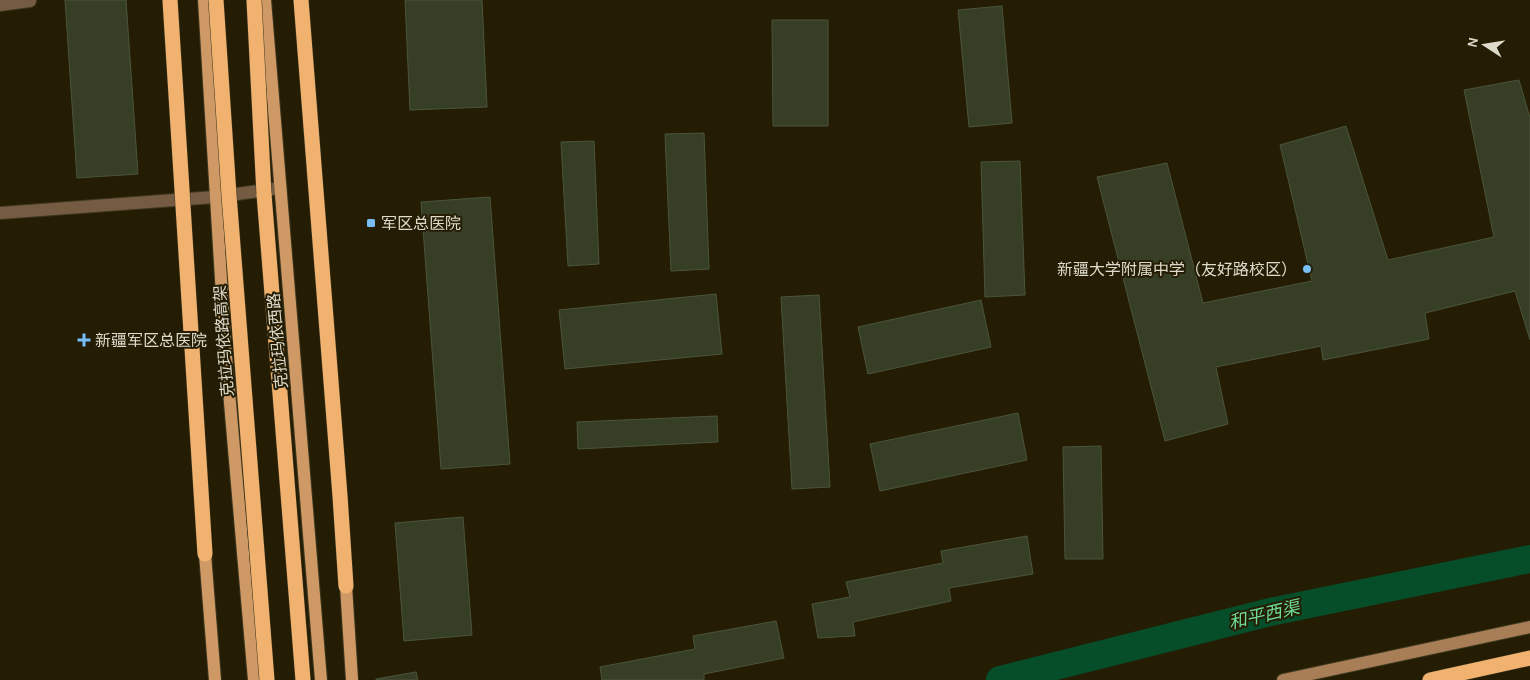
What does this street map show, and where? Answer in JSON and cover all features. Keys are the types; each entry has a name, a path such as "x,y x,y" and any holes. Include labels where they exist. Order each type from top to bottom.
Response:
{"highway":[{"path":"170,0 205,554"},
{"name":"克拉玛依路高架","path":"216,0 229,195 267,680"},
{"path":"254,0 264,194 303,680"},
{"path":"301,0 340,486 346,586"},
{"path":"1430,680 1530,658"}],"main road":[{"path":"204,0 225,345 254,680"},
{"name":"克拉玛依西路","path":"265,0 321,680"},
{"path":"205,554 215,680"},
{"path":"346,586 352,680"},
{"path":"1283,680 1530,628"}],"street":[{"path":"0,4 30,1"},
{"path":"0,213 215,197 280,188"}],"building":[{"path":"65,0 126,0 138,174 77,178"},
{"path":"405,0 482,0 487,107 410,110"},
{"path":"1002,6 1012,123 969,127 958,10"},
{"path":"772,20 828,20 828,126 773,126"},
{"path":"1519,80 1530,118 1530,340 1515,291 1425,313 1429,339 1323,360 1321,346 1216,367 1228,424 1165,441 1097,177 1167,163 1203,303 1312,281 1280,145 1346,126 1388,260 1494,237 1464,90"},
{"path":"704,133 709,269 671,271 665,134"},
{"path":"594,141 599,264 568,266 561,142"},
{"path":"1020,161 1025,295 985,297 981,162"},
{"path":"490,197 510,464 441,469 421,202"},
{"path":"716,294 722,354 565,369 559,310"},
{"path":"819,295 830,487 792,489 781,297"},
{"path":"981,300 991,347 868,374 858,327"},
{"path":"1018,413 1027,460 880,491 870,444"},
{"path":"717,416 718,442 578,449 577,422"},
{"path":"1101,446 1103,559 1065,559 1063,447"},
{"path":"463,517 472,635 404,641 395,523"},
{"path":"1027,536 1033,574 949,588 951,601 853,622 855,636 818,638 812,604 850,597 846,582 943,563 941,551"},
{"path":"776,621 784,658 704,674 704,680 602,680 600,667 695,649 693,636"},
{"path":"416,672 418,680 376,680 376,679"}],"waterway":[{"name":"和平西渠","path":"1000,680 1270,612 1530,559"}],"place":[{"name":"军区总医院","path":"371,223"},
{"name":"新疆大学附属中学（友好路校区）","path":"1307,269"},
{"name":"新疆军区总医院","path":"84,340"}]}
